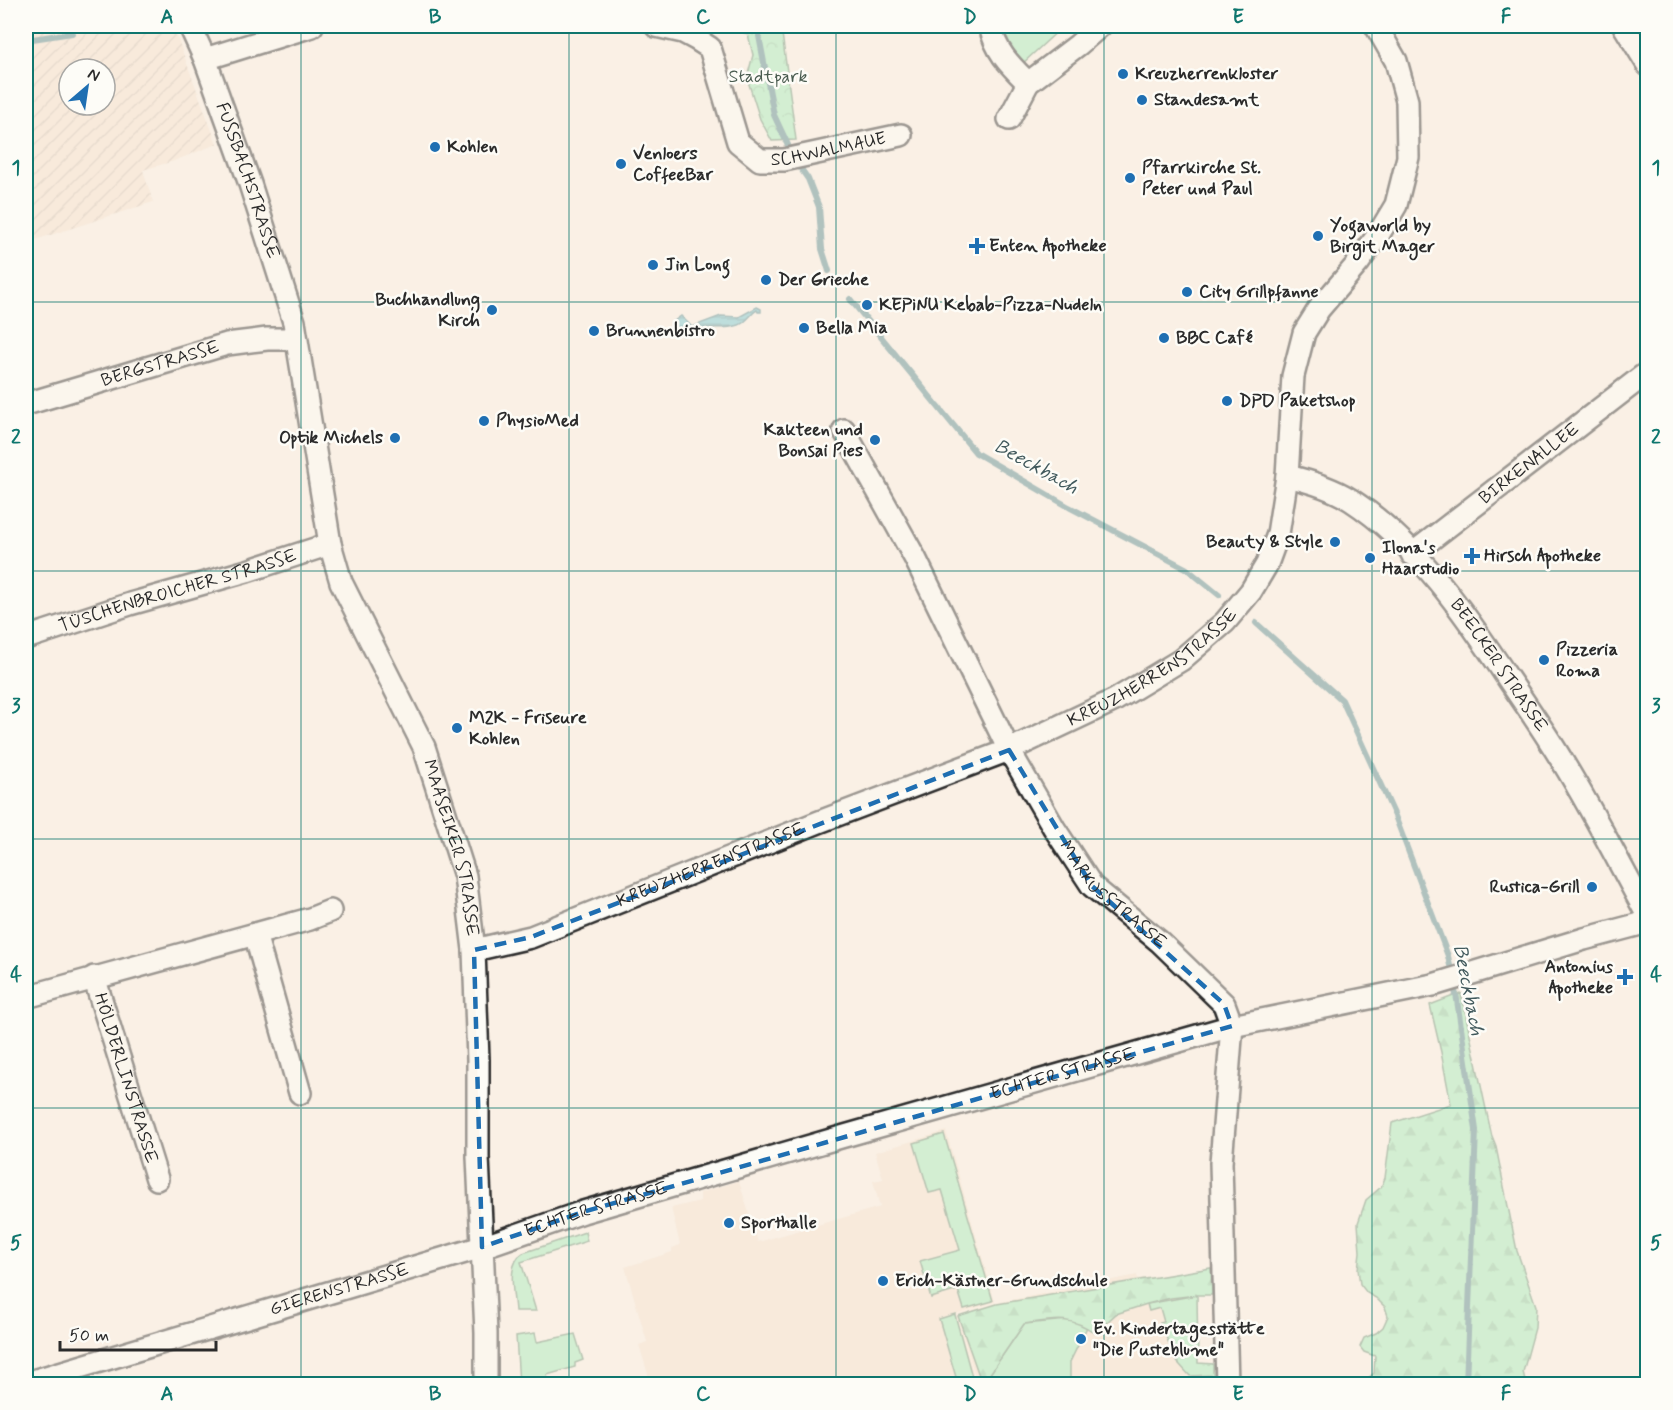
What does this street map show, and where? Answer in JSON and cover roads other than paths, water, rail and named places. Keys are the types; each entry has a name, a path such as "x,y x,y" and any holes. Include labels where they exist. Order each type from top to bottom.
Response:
{"street":[{"name":"FUSSBACHSTRASSE","path":"190,26 205,59 250,184 294,322 296,339"},
{"path":"205,59 312,26"},
{"name":"SCHWALMAUE","path":"656,26 682,32 710,48 738,142 760,160 784,160 900,135"},
{"path":"990,26 1006,62 1028,83"},
{"path":"1009,118 1028,83 1100,26"},
{"name":"KREUZHERRENSTRASSE","path":"474,950 531,937 809,825 1009,750 1115,700 1181,660 1225,622 1251,591 1267,564 1278,534 1287,476 1293,376 1304,333 1319,309 1378,236 1396,205 1408,157 1407,101 1396,61 1376,26"},
{"path":"1624,26 1647,64"},
{"name":"BERGSTRASSE","path":"26,404 227,344 267,339 296,339"},
{"name":"MAASEIKER STRASSE","path":"296,339 330,544 341,582 424,747 465,876 474,950 478,1060 477,1157 486,1332 486,1384"},
{"name":"BIRKENALLEE","path":"1412,554 1647,372"},
{"name":"MARKUSSTRASSE","path":"844,430 915,558 1009,750 1054,828 1092,886 1160,942 1224,1004 1232,1026"},
{"name":"BEECKER STRASSE","path":"1287,476 1317,483 1350,499 1412,554 1457,604 1563,762 1647,916"},
{"name":"TÜSCHENBROICHER STRASSE","path":"26,638 330,544"},
{"name":"HÖLDERLINSTRASSE","path":"26,997 310,919 330,911"},
{"name":"ECHTER STRASSE","path":"482,1247 583,1212 1232,1026 1443,982 1647,922"},
{"path":"255,934 300,1093"},
{"name":"HÖLDERLINSTRASSE","path":"94,977 157,1179"},
{"path":"1227,1384 1221,1163 1232,1026"},
{"name":"GIERENSTRASSE","path":"26,1383 482,1247"}],"water":[{"path":"757,307 761,309 761,312 757,310 739,325 698,329 683,336 676,329 674,321 681,316 692,327 721,316 739,317"}],"waterway":[{"name":"Beeckbach","path":"760,26 759,36 774,115 788,145"},
{"path":"26,40 72,33"},
{"name":"Beeckbach","path":"799,166 808,179 819,207 822,249 829,271"},
{"name":"Beeckbach","path":"850,299 976,453 1069,507 1187,569 1219,595"},
{"name":"Beeckbach","path":"1256,623 1342,700 1395,816 1448,956 1457,1000 1476,1130 1466,1384"}],"place":[{"name":"Kreuzherrenkloster","path":"1123,74"},
{"name":"Standesamt","path":"1142,100"},
{"name":"Kohlen","path":"435,147"},
{"name":"Venloers CoffeeBar","path":"621,164"},
{"name":"Pfarrkirche St. Peter und Paul","path":"1130,178"},
{"name":"Yogaworld by Birgit Mager","path":"1318,236"},
{"name":"Enten Apotheke","path":"977,246"},
{"name":"Jin Long","path":"653,265"},
{"name":"Der Grieche","path":"766,280"},
{"name":"City Grillpfanne","path":"1187,292"},
{"name":"KEPiNU Kebab-Pizza-Nudeln","path":"867,305"},
{"name":"Buchhandlung Kirch","path":"492,310"},
{"name":"Bella Mia","path":"804,328"},
{"name":"Brunnenbistro","path":"594,331"},
{"name":"BBC Café","path":"1164,338"},
{"name":"DPD Paketshop","path":"1227,401"},
{"name":"PhysioMed","path":"484,421"},
{"name":"Optik Michels","path":"395,438"},
{"name":"Kakteen und Bonsai Pies","path":"875,440"},
{"name":"Beauty & Style","path":"1335,542"},
{"name":"Hirsch Apotheke","path":"1472,556"},
{"name":"Ilona's Haarstudio","path":"1370,558"},
{"name":"Pizzeria Roma","path":"1544,660"},
{"name":"M2K - Friseure Kohlen","path":"457,728"},
{"name":"Rustica-Grill","path":"1592,887"},
{"name":"Antonius Apotheke","path":"1625,977"},
{"name":"Sporthalle","path":"729,1223"},
{"name":"Erich-Kästner-Grundschule","path":"883,1281"},
{"name":"Ev. Kindertagesstätte \"Die Pusteblume\"","path":"1081,1339"}],"park label":[{"name":"Stadtpark","path":"768,77"}]}
